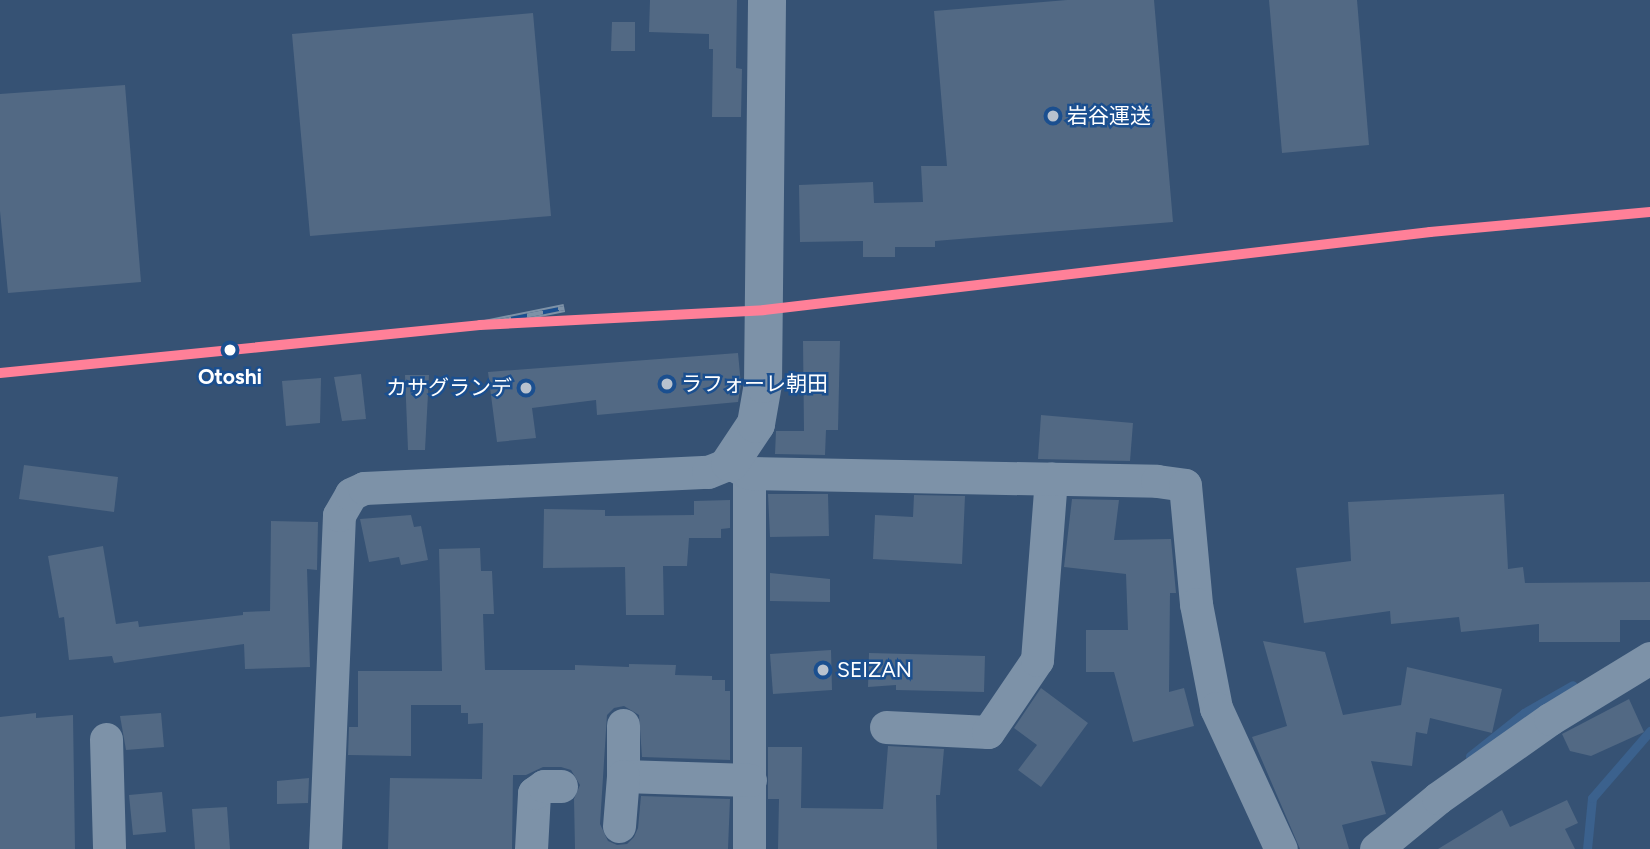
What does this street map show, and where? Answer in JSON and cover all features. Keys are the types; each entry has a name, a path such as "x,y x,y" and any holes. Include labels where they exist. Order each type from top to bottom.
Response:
{"street":[{"path":"750,849 739,468 756,424 763,384 767,0"},
{"path":"326,849 339,515 351,494 364,488 708,472 739,468 1157,481 1185,485 1196,604 1216,708 1281,849"},
{"path":"886,727 988,732 1037,660 1051,479"},
{"path":"1376,849 1438,798 1550,719 1650,658"},
{"path":"619,826 623,725"},
{"path":"106,739 110,849"},
{"path":"623,776 750,780"},
{"path":"531,849 534,793 544,786 561,786"}],"building":[{"path":"650,0 737,0 736,68 742,69 741,117 712,117 713,49 709,49 709,34 649,32"},
{"name":"岩谷運送","path":"1067,0 1154,0 1173,222 935,241 935,247 895,247 895,257 863,257 863,241 800,242 799,185 873,182 874,203 923,202 921,166 947,166 934,11"},
{"path":"1269,0 1357,0 1369,145 1282,153"},
{"path":"533,13 551,216 310,236 292,34"},
{"path":"612,22 635,22 635,51 611,51"},
{"path":"125,85 141,282 8,293 0,211 0,94"},
{"path":"803,341 840,341 838,430 826,430 825,455 775,454 776,431 804,431"},
{"path":"738,353 741,385 738,402 597,415 596,400 532,408 536,438 497,442 488,372"},
{"path":"361,374 366,419 342,421 334,377"},
{"path":"405,375 429,375 425,450 408,450"},
{"path":"321,378 320,423 286,426 282,381"},
{"path":"1041,415 1133,423 1130,461 1038,459"},
{"path":"24,465 118,477 114,512 19,499"},
{"path":"768,494 828,494 829,536 770,537"},
{"path":"1504,494 1508,569 1523,567 1525,583 1650,582 1650,620 1620,620 1620,642 1539,642 1539,624 1461,632 1459,617 1391,624 1390,611 1304,623 1296,568 1351,561 1348,502"},
{"path":"914,495 965,496 962,564 873,559 875,515 913,517"},
{"path":"1072,499 1119,500 1114,540 1171,539 1176,593 1170,593 1169,692 1184,688 1194,726 1133,742 1114,672 1086,672 1086,630 1128,630 1126,574 1064,567"},
{"path":"730,500 730,528 721,529 721,538 689,538 687,566 663,566 664,615 626,615 625,567 543,568 544,509 605,510 605,516 694,515 694,501"},
{"path":"411,515 414,527 421,526 428,560 401,565 399,557 369,562 360,519"},
{"path":"271,521 318,522 317,570 307,569 310,667 245,669 244,644 114,663 112,656 69,660 64,617 59,618 48,556 103,546 116,624 138,621 139,627 243,615 243,612 270,611"},
{"path":"480,548 481,571 492,571 494,614 483,614 485,670 575,670 575,665 676,665 675,675 712,676 712,680 725,680 725,691 730,691 730,760 642,757 639,715 624,706 614,708 607,715 600,824 608,841 617,845 627,844 638,828 641,796 730,799 728,849 575,849 574,799 580,785 571,770 543,767 526,775 513,775 512,849 388,849 390,778 482,779 483,723 468,724 468,713 461,713 461,705 411,705 411,756 348,755 349,727 358,727 358,671 442,671 439,549"},
{"path":"770,573 830,579 830,602 770,601"},
{"path":"1263,641 1325,652 1343,715 1401,705 1407,667 1502,689 1492,733 1430,718 1427,734 1416,732 1412,766 1371,761 1386,814 1342,825 1349,849 1300,849 1252,737 1287,726"},
{"path":"831,650 832,690 773,694 770,654"},
{"path":"869,653 985,656 984,692 896,690 896,685 868,687"},
{"path":"1041,688 1088,723 1041,787 1018,770 1037,745 1014,728"},
{"path":"1629,699 1644,732 1591,756 1570,751 1562,734"},
{"path":"36,713 36,718 73,715 75,849 0,849 0,717"},
{"path":"161,713 164,747 126,750 120,716"},
{"path":"888,746 944,749 940,795 936,795 937,849 778,849 779,799 768,799 768,747 802,747 801,808 883,809"},
{"path":"309,778 308,803 277,804 277,781"},
{"path":"162,792 166,832 133,835 129,795"},
{"path":"1567,800 1578,823 1565,829 1575,849 1438,849 1502,810 1510,827"},
{"path":"227,807 230,849 195,849 192,809"}],"waterway":[{"path":"1470,756 1524,713 1573,685"},
{"path":"1587,849 1592,798 1650,731"}],"railway":[{"path":"480,325 564,308"}],"transit line":[{"path":"0,373 480,325 764,310 1430,232 1650,212"}],"place":[{"name":"岩谷運送","path":"1053,116"},
{"name":"Otoshi","path":"230,350"},
{"name":"ラフォーレ朝田","path":"667,384"},
{"name":"カサグランデ","path":"526,388"},
{"name":"SEIZAN","path":"823,670"}]}
